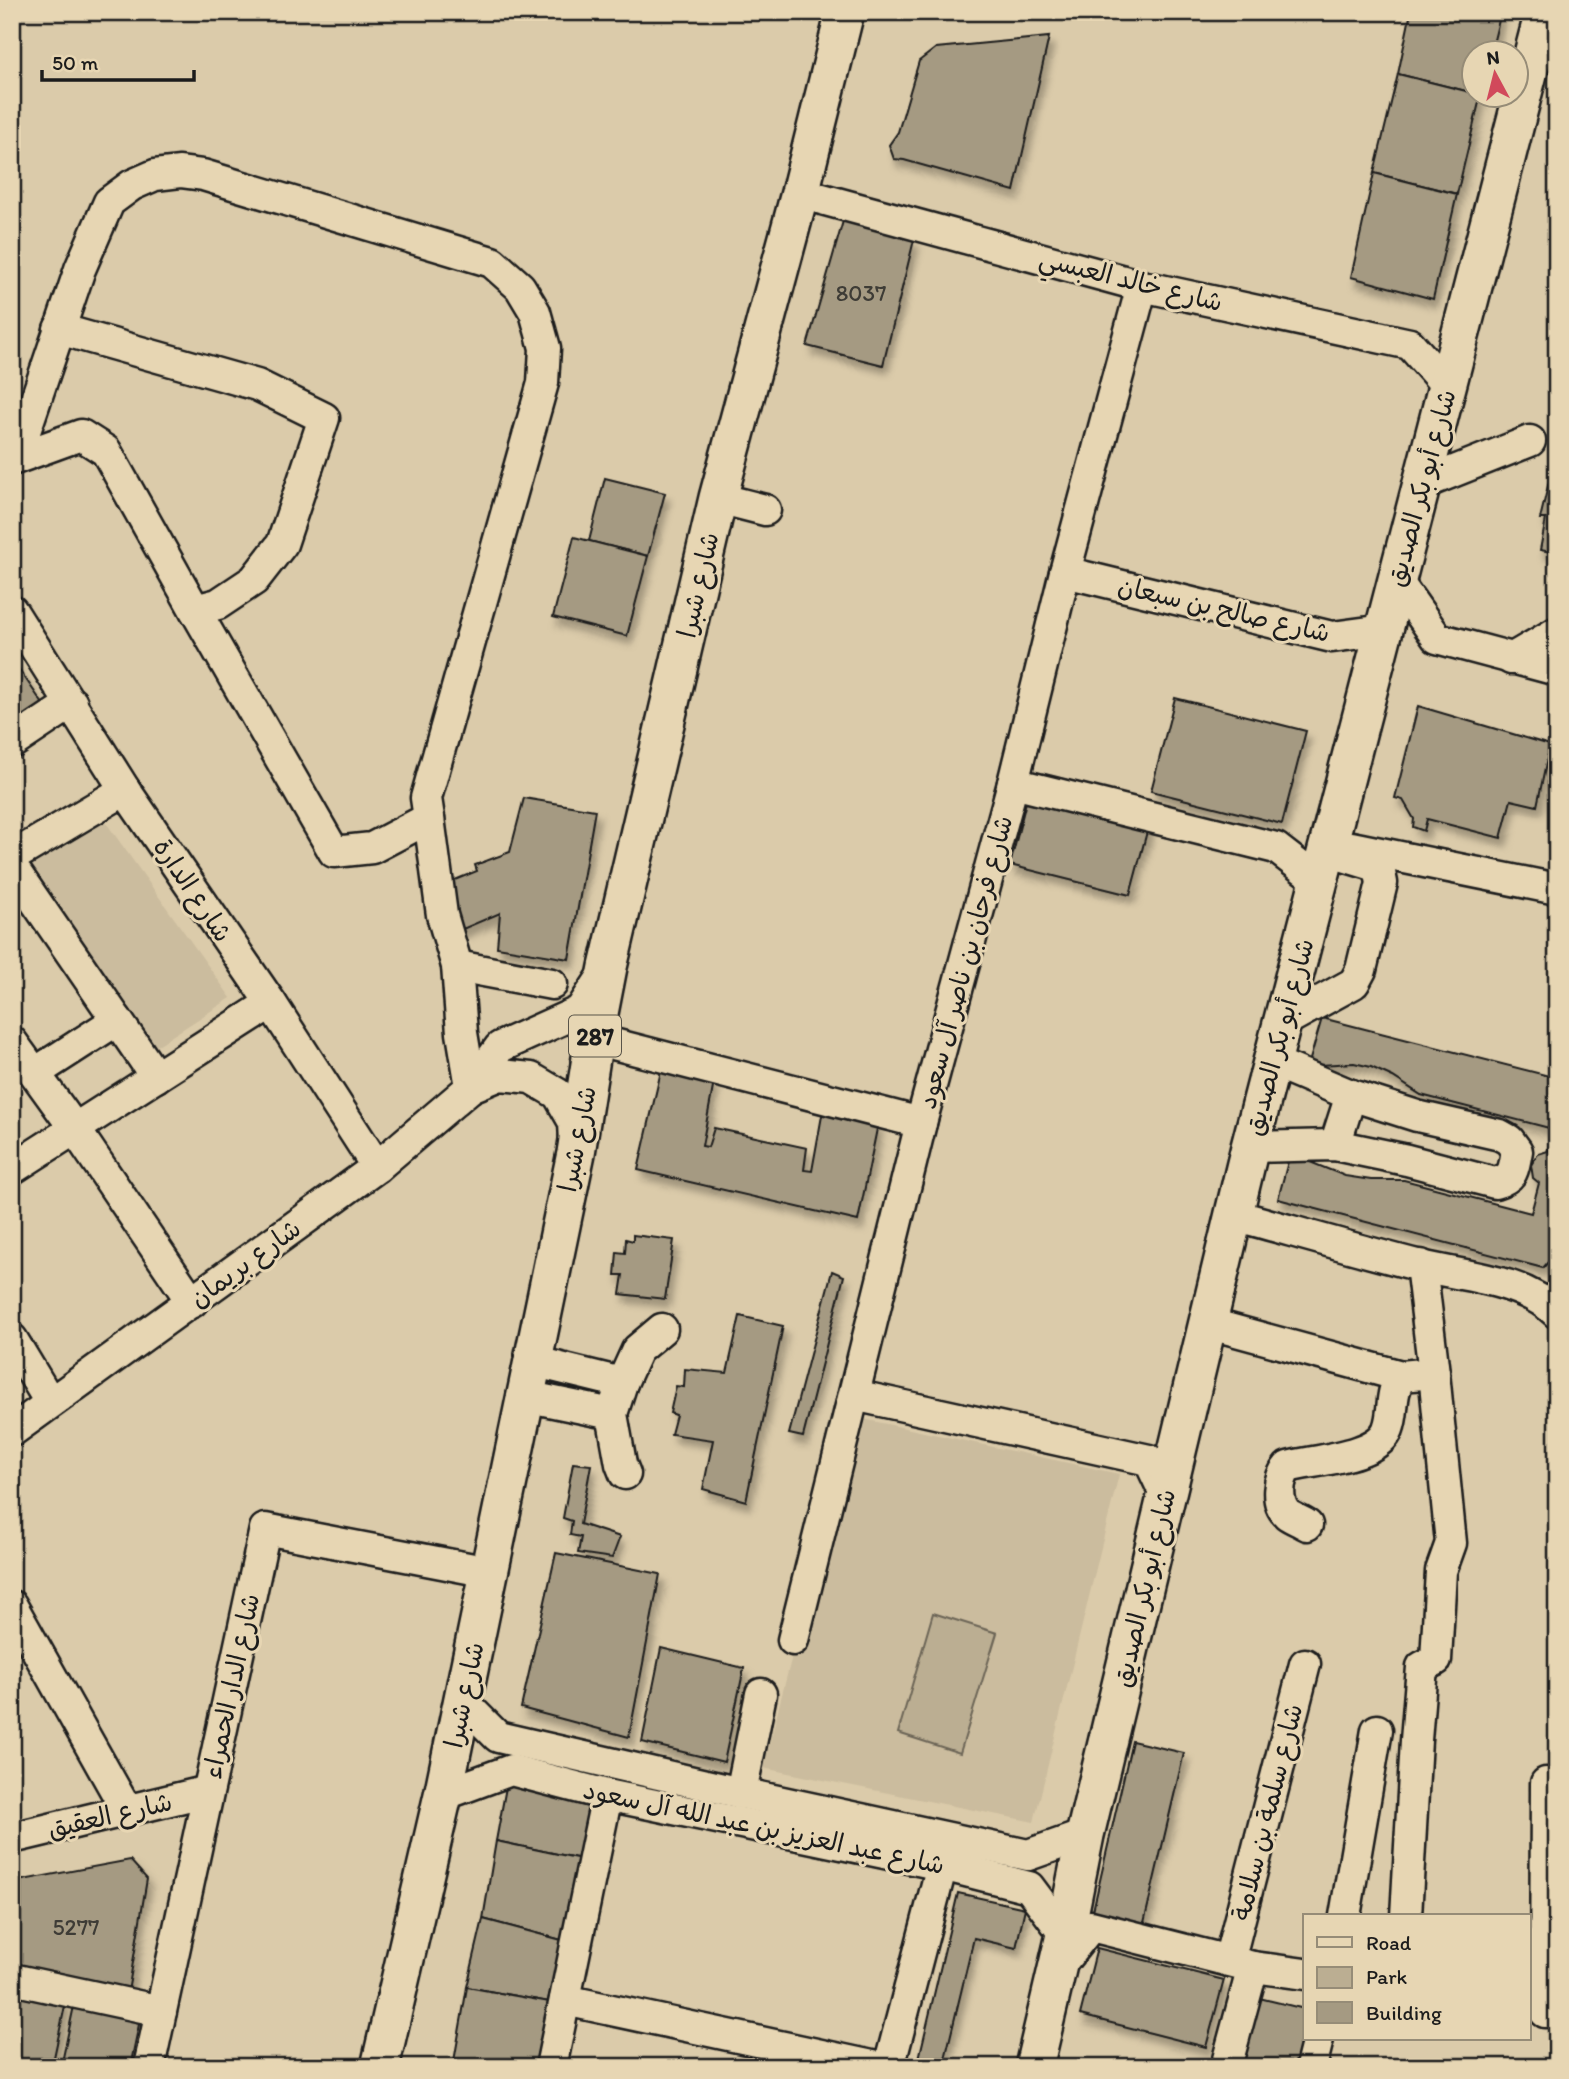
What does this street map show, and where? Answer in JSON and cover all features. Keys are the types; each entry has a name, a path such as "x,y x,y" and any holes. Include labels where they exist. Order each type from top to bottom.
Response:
{"main road":[{"name":"شارع شبرا","path":"380,2067 463,1702 576,1153 608,967 718,498 800,193 845,12"},
{"name":"شارع أبو بكر الصديق","path":"1034,2067 1085,1835 1250,1147 1544,12"}],"street":[{"path":"14,459 80,269 109,202 155,174 180,172 203,175 492,262 520,287 535,312 545,348 543,383 426,798 442,915 457,966 462,1033 471,1087"},
{"name":"شارع خالد العبسي","path":"800,193 986,250 1410,344 1447,386"},
{"name":"شارع فرحان بن ناصر آل سعود","path":"793,1640 922,1123 1142,286"},
{"path":"59,329 257,385 324,418 282,544 254,580 218,604 195,610"},
{"path":"14,459 81,435 106,451 334,852 372,848 429,818"},
{"path":"1422,484 1530,441"},
{"path":"718,498 765,510"},
{"name":"شارع صالح بن سبعان","path":"1065,572 1332,637 1384,630"},
{"path":"1397,581 1437,638 1557,670"},
{"name":"شارع الدارة","path":"12,611 125,790 271,1003 377,1167"},
{"path":"1511,659 1557,632"},
{"path":"12,743 72,703"},
{"path":"1013,783 1276,848 1326,859 1373,865 1380,873 1382,883 1362,970 1354,983 1283,1022"},
{"path":"12,857 125,790"},
{"path":"1326,859 1557,888"},
{"path":"12,867 156,1077"},
{"path":"457,966 552,984"},
{"path":"471,1087 500,1047 580,1011 608,967"},
{"path":"12,1169 271,1003"},
{"path":"35,1073 117,1020"},
{"path":"594,1039 922,1123"},
{"path":"12,1042 75,1129 192,1302"},
{"path":"1250,1147 1335,1145 1495,1183 1512,1175 1517,1152 1510,1140 1500,1135 1417,1116 1351,1095 1273,1062"},
{"path":"471,1087 500,1075 531,1078 558,1094 574,1122 576,1153"},
{"name":"شارع بريمان","path":"12,1430 377,1167 471,1087"},
{"path":"1335,1145 1351,1095"},
{"path":"1407,1160 1417,1116"},
{"path":"1234,1215 1506,1285 1529,1293 1557,1313"},
{"path":"1406,1914 1422,1667 1436,1660 1441,1571 1451,1544 1421,1265"},
{"path":"1208,1324 1401,1376 1434,1373"},
{"path":"625,1474 612,1414 637,1350 662,1329"},
{"path":"12,1339 50,1402"},
{"path":"1307,1525 1288,1515 1282,1506 1281,1475 1288,1467 1360,1452 1376,1444 1388,1431 1394,1387 1401,1376"},
{"path":"529,1379 622,1383"},
{"path":"529,1379 612,1414"},
{"path":"854,1395 1149,1460 1166,1496"},
{"name":"شارع الدار الحمراء","path":"149,2067 265,1529 489,1572"},
{"path":"12,1606 127,1811"},
{"name":"شارع سلمة بن سلامة","path":"1226,2067 1241,1964 1306,1664"},
{"path":"741,1793 761,1694"},
{"name":"شارع عبد العزيز بن عبد الله آل سعود","path":"463,1702 498,1737 741,1793 1028,1854 1085,1835"},
{"path":"1345,1914 1377,1730"},
{"name":"شارع عبد العزيز بن عبد الله آل سعود","path":"443,1795 511,1770 607,1795 942,1865 1029,1887 1061,1952"},
{"path":"1544,2013 1546,1783"},
{"name":"شارع العقيق","path":"12,1838 208,1791"},
{"path":"551,2067 607,1795"},
{"path":"889,2067 942,1865"},
{"path":"1061,1952 1091,1926 1241,1964 1303,1974"},
{"path":"12,1979 161,2011"},
{"path":"565,2000 877,2067"},
{"path":"1311,2067 1318,2040"}],"shaded area":[{"path":"102,817 231,998 147,1052 25,868 28,862"},
{"path":"854,1417 1119,1474 1034,1822 763,1768"}],"green space":[{"path":"933,1613 997,1633 960,1753 898,1733"}],"building":[{"path":"1411,12 1501,12 1494,38 1460,38 1460,90 1398,74"},
{"path":"1049,37 1014,191 894,159 889,145 898,132 919,61 936,48"},
{"path":"1398,74 1460,90 1460,108 1478,108 1457,194 1374,173"},
{"path":"1374,173 1457,194 1433,299 1351,277"},
{"path":"843,221 914,240 883,365 807,346"},
{"path":"1557,448 1557,553 1540,550 1546,519 1540,519"},
{"path":"605,478 665,493 648,556 589,541"},
{"path":"574,537 648,556 627,636 553,617"},
{"path":"12,659 47,710 12,733"},
{"path":"1175,698 1306,731 1282,824 1151,791"},
{"path":"1418,706 1550,745 1537,806 1511,800 1501,838 1427,819 1424,831 1413,827 1414,819 1403,800 1395,798"},
{"path":"1028,794 1149,824 1130,895 1010,865"},
{"path":"524,798 595,810 569,959 497,947 500,913 458,931 440,886 477,871 475,865 510,852"},
{"path":"1322,1018 1557,1078 1557,1247 1555,1254 1543,1268 1278,1199 1290,1154 1345,1176 1371,1180 1404,1180 1531,1213 1539,1183 1533,1178 1531,1165 1538,1154 1548,1151 1553,1129 1421,1095 1371,1067 1354,1063 1309,1063"},
{"path":"661,1071 714,1082 702,1146 708,1147 714,1128 807,1148 804,1170 812,1171 823,1110 878,1124 858,1221 638,1170"},
{"path":"633,1235 674,1240 665,1299 620,1294 623,1275 615,1275 617,1252 625,1253 626,1239 633,1241"},
{"path":"832,1271 844,1276 803,1437 789,1434"},
{"path":"740,1316 783,1326 746,1501 703,1489 713,1440 671,1434 676,1415 670,1413 676,1386 684,1387 685,1369 727,1373"},
{"path":"573,1463 591,1465 580,1524 620,1537 612,1558 578,1553 581,1537 570,1535 572,1521 563,1518"},
{"path":"556,1553 660,1574 629,1737 521,1708"},
{"path":"661,1648 744,1668 724,1762 642,1742"},
{"path":"1132,1741 1184,1753 1143,1927 1092,1915"},
{"path":"518,1780 586,1797 597,1811 586,1860 496,1841 506,1787"},
{"path":"496,1841 586,1860 569,1942 483,1919"},
{"path":"130,1860 147,1879 128,1992 12,1971 12,1882"},
{"path":"958,1893 1025,1908 1016,1948 974,1938 945,2059 979,2067 917,2067"},
{"path":"483,1919 569,1942 555,2003 467,1987"},
{"path":"1097,1948 1224,1980 1206,2047 1080,2015"},
{"path":"467,1987 555,2003 542,2067 453,2067"},
{"path":"12,1990 66,2001 52,2067 12,2067"},
{"path":"1251,1996 1303,2009 1303,2038 1296,2067 1233,2067"},
{"path":"75,2001 141,2015 130,2067 61,2067"}]}
